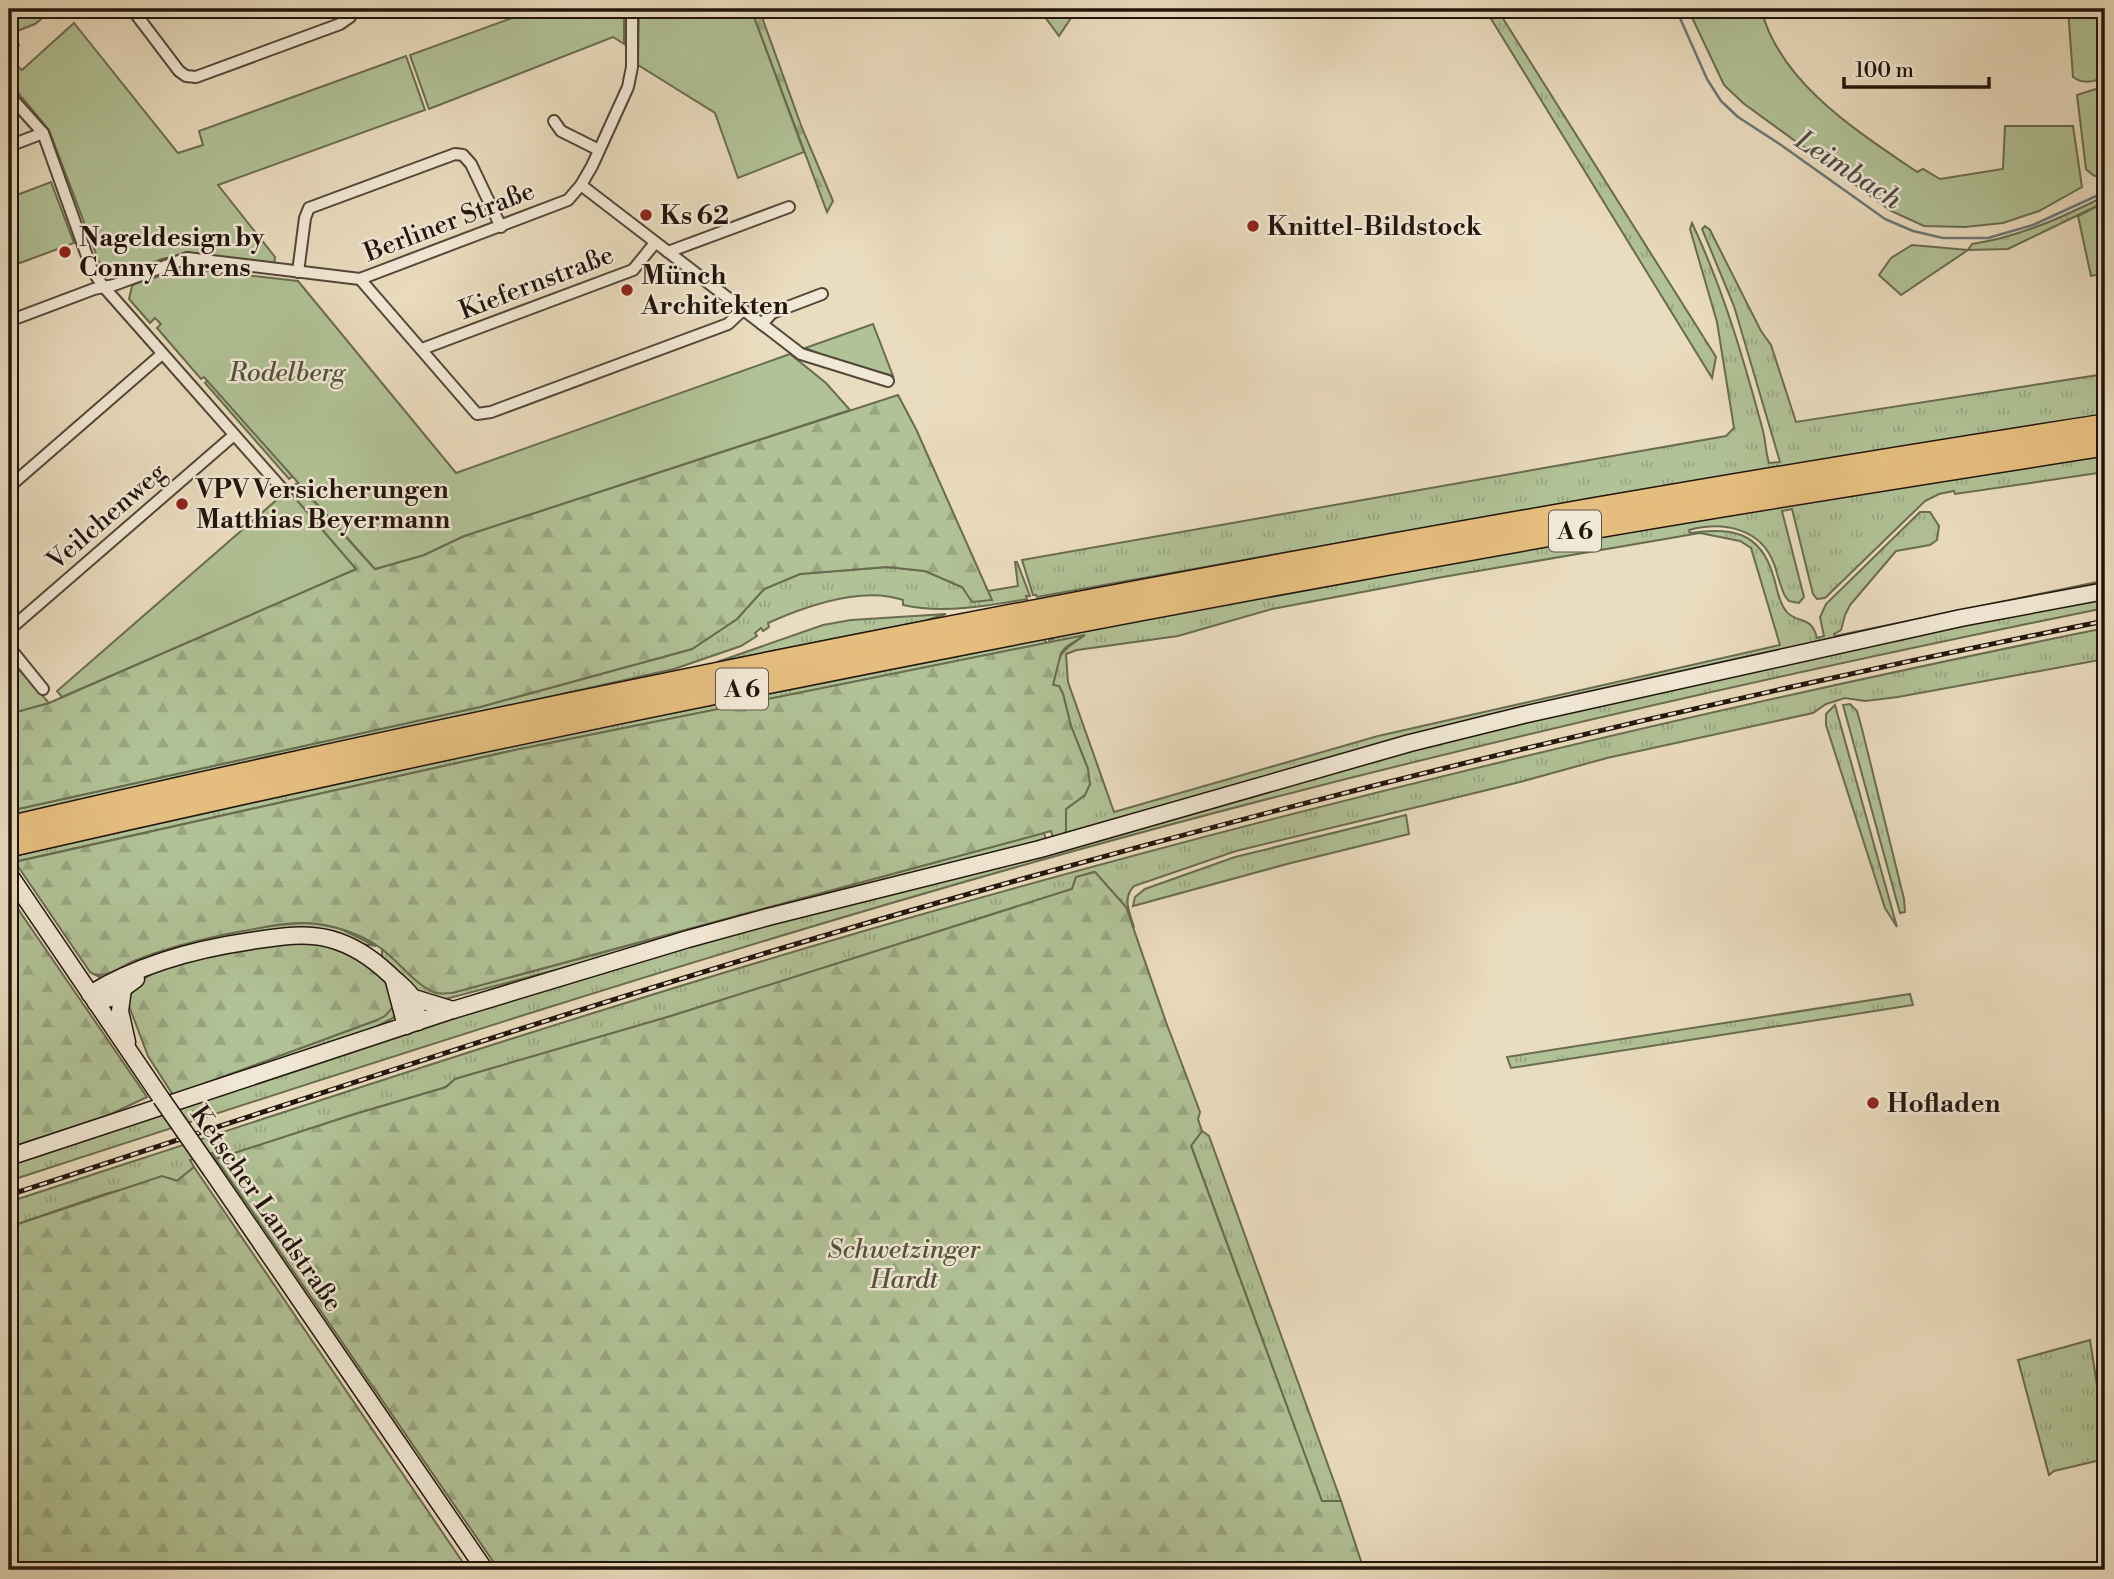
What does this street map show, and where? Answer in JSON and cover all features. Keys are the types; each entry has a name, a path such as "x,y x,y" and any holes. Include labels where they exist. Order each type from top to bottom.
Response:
{"highway":[{"name":"A 6","path":"9,846 1040,619 1600,507 2105,425"},
{"name":"A 6","path":"9,827 658,685 1588,528 2105,445"}],"main road":[{"path":"9,1157 453,1010 741,924 1040,849 1460,730 1961,618 2105,591"},
{"name":"Ketscher Landstraße","path":"9,874 485,1570"},
{"path":"93,999 137,971 204,949 301,935 347,945 371,959 414,998 453,1010"},
{"path":"93,999 110,998 153,966"},
{"path":"393,978 412,1024"},
{"path":"123,989 121,1016 129,1051"},
{"path":"412,1024 414,998"}],"street":[{"path":"132,9 180,71 186,76 196,77 340,24 350,13"},
{"name":"Berliner Straße","path":"9,321 187,258 360,279 568,200 582,185 628,87 632,67 632,9"},
{"path":"9,95 43,133 92,270 103,286 284,491"},
{"path":"554,121 561,131 599,150"},
{"path":"9,146 43,133"},
{"path":"298,272 305,218 309,208 455,154 463,155 471,164 500,227"},
{"path":"582,185 801,354 888,381"},
{"path":"668,252 789,207"},
{"name":"Kiefernstraße","path":"422,349 633,270 655,243"},
{"path":"360,279 477,414 491,412 728,324 743,310"},
{"path":"762,324 772,313 822,294"},
{"path":"9,487 162,354"},
{"name":"Veilchenweg","path":"9,630 234,435"},
{"path":"9,647 43,689"}],"green space":[{"path":"28,9 44,9 45,16 35,24 17,31 16,39 19,45 9,52 9,33 14,32 12,23"},
{"path":"537,9 624,9 624,44 613,37 429,109 410,55"},
{"path":"639,9 751,9 804,152 738,178 715,113 638,65"},
{"path":"751,9 759,9 802,128 833,201 827,212"},
{"path":"1039,9 1077,9 1059,36"},
{"path":"1485,9 1497,9 1716,357 1712,378"},
{"path":"1688,9 1761,9 1771,36 1785,60 1803,82 1846,122 1917,172 1923,169 1940,179 2003,169 2005,126 2073,126 2082,187 2039,211 2003,223 1965,227 1924,226 1891,211 1743,103 1724,85"},
{"path":"2068,9 2105,9 2105,78 2085,82 2073,77"},
{"path":"74,23 178,153 203,145 199,131 406,56 425,110 218,185 275,257 274,264 185,254 162,259 116,276 101,267 49,130 9,82 9,59 22,70"},
{"path":"2105,86 2105,176 2099,177 2086,169 2077,95"},
{"path":"51,182 74,243 9,267 9,198"},
{"path":"2105,196 2105,202 2008,249 1968,250 1972,244 2040,225"},
{"path":"2105,202 2105,273 2091,276 2078,216"},
{"path":"1692,223 1732,324 1763,432 1769,463 1780,462 1734,306 1702,229 1705,226 1710,230 1761,331 1771,345 1796,422 2105,374 2105,415 1598,497 1037,597 1033,595 1022,560 1726,436 1734,428 1717,322 1690,229"},
{"path":"1912,245 1968,250 1901,295 1879,275 1891,258"},
{"name":"Rodelberg","path":"192,269 298,281 456,473 790,354 826,383 850,410 464,536 424,555 375,569 204,377 201,379 157,328 161,324 155,318 150,323 129,299 135,284 178,270"},
{"path":"873,324 893,376 805,348"},
{"path":"211,377 293,476 289,479 205,383"},
{"path":"898,395 916,429 992,600 972,602 962,587 925,571 887,567 800,574 764,589 737,619 692,649 480,707 9,811 9,714 49,703 356,569 288,490 297,483 375,569 424,555 464,536"},
{"path":"2105,455 2105,472 1955,494 1954,491 1925,501 1825,598 1817,599 1813,594 1792,509 1782,511 1804,597 1799,603 1789,601 1785,596 1768,552 1750,535 1739,530 1715,526 1689,530 1690,533 1730,532 1752,541 1767,560 1783,607 1790,615 1811,626 1817,638 1824,636 1820,617 1826,604 1920,512 1930,512 1939,526 1937,540 1930,545 1896,551 1850,605 1841,630 1834,634 1835,636 2105,580 2105,586 1988,608 1066,834 1066,809 1085,795 1088,769 1071,726 1063,694 1059,687 1053,685 1061,655 1084,636 1050,643 1049,640 1053,637 1446,564","holes":["1700,533 1740,541 1751,548 1780,645 1378,736 1114,812 1068,682 1066,654 1077,650 1178,636 1272,609"]},
{"path":"288,490 356,569 62,697 57,691"},
{"path":"1015,562 1030,596 1026,596 1027,599 949,609 903,605 903,600 887,596 870,595 834,600 768,623 769,627 763,631 761,628 755,633 757,636 741,646 674,669 9,817 9,811 480,707 692,649 737,619 764,589 800,574 887,567 925,571 991,600 988,591 1018,586"},
{"path":"2105,595 2105,608 1582,722 1322,785 1063,854 666,971 9,1181 9,1163 584,975 1282,784 1611,700"},
{"path":"946,614 924,621 717,662 823,625 851,620"},
{"path":"2105,628 2105,659 1898,697 1865,701 1845,698 1826,704 1813,713 1607,758 1520,782 1236,851 1134,886 1127,901 1134,928 1126,907 1094,872 1076,877 1072,889 671,1016 455,1079 446,1087 216,1159 212,1153 190,1160 194,1167 177,1181 169,1178 105,1194 9,1227 9,1202 561,1023 895,922 1195,839 1497,763 1800,693"},
{"path":"1085,635 1061,653 1053,685 1059,686 1063,694 1071,726 1088,769 1090,784 1085,795 1066,809 1066,834 1053,838 1051,831 452,993 429,990 382,949 360,936 310,923 274,925 202,940 134,961 107,974 95,974 90,972 15,862 515,750"},
{"path":"1044,639 1047,643 515,750 9,863 9,857 517,744"},
{"path":"16,666 49,703 9,714 9,673"},
{"path":"1850,704 1857,711 1862,729 1905,912 1900,913 1843,705"},
{"path":"1835,705 1897,927 1885,908 1826,725 1826,714"},
{"path":"1406,815 1409,834 1133,906 1135,897 1145,889 1235,857"},
{"path":"1044,833 1046,840 442,1000 420,993 382,957 382,949 401,965 452,993"},
{"name":"Schwetzinger Hardt","path":"1095,872 1126,907 1200,1112 1198,1119 1202,1131 1191,1146 1322,1501 1341,1501 1364,1570 499,1570 216,1159 446,1087 455,1079 671,1016 1072,889 1076,877"},
{"path":"9,896 147,1097 109,1115 9,1148"},
{"path":"312,923 339,928 376,946 362,944 105,980 90,972 110,973 144,957 227,933"},
{"path":"304,941 329,945 359,958 383,978 391,989 395,1005 377,1020 173,1095 148,1056 126,1003 136,986 153,973 177,963 232,950"},
{"path":"1910,994 1913,1005 1511,1068 1507,1057"},
{"path":"395,1005 396,1013 393,1018 374,1028 173,1095 377,1020"},
{"path":"1202,1131 1209,1136 1341,1501 1322,1502 1191,1145"},
{"path":"194,1167 468,1570 9,1570 9,1227 162,1176 177,1181"},
{"path":"2090,1340 2105,1436 2105,1459 2054,1471 2049,1475 2018,1360"}],"waterway":[{"name":"Leimbach","path":"1676,9 1707,79 1721,101 1738,117 1885,219 1913,231 1943,238 1988,238 2033,225 2105,192"}],"railway":[{"path":"9,1195 450,1051 895,915 1045,873 1346,793 1648,719 2105,621"}],"place":[{"name":"Ks 62","path":"646,215"},
{"name":"Knittel-Bildstock","path":"1253,226"},
{"name":"Nageldesign by Conny Ahrens","path":"65,252"},
{"name":"Münch Architekten","path":"627,290"},
{"name":"VPV Versicherungen Matthias Beyermann","path":"182,504"},
{"name":"Hofladen","path":"1873,1103"}]}
